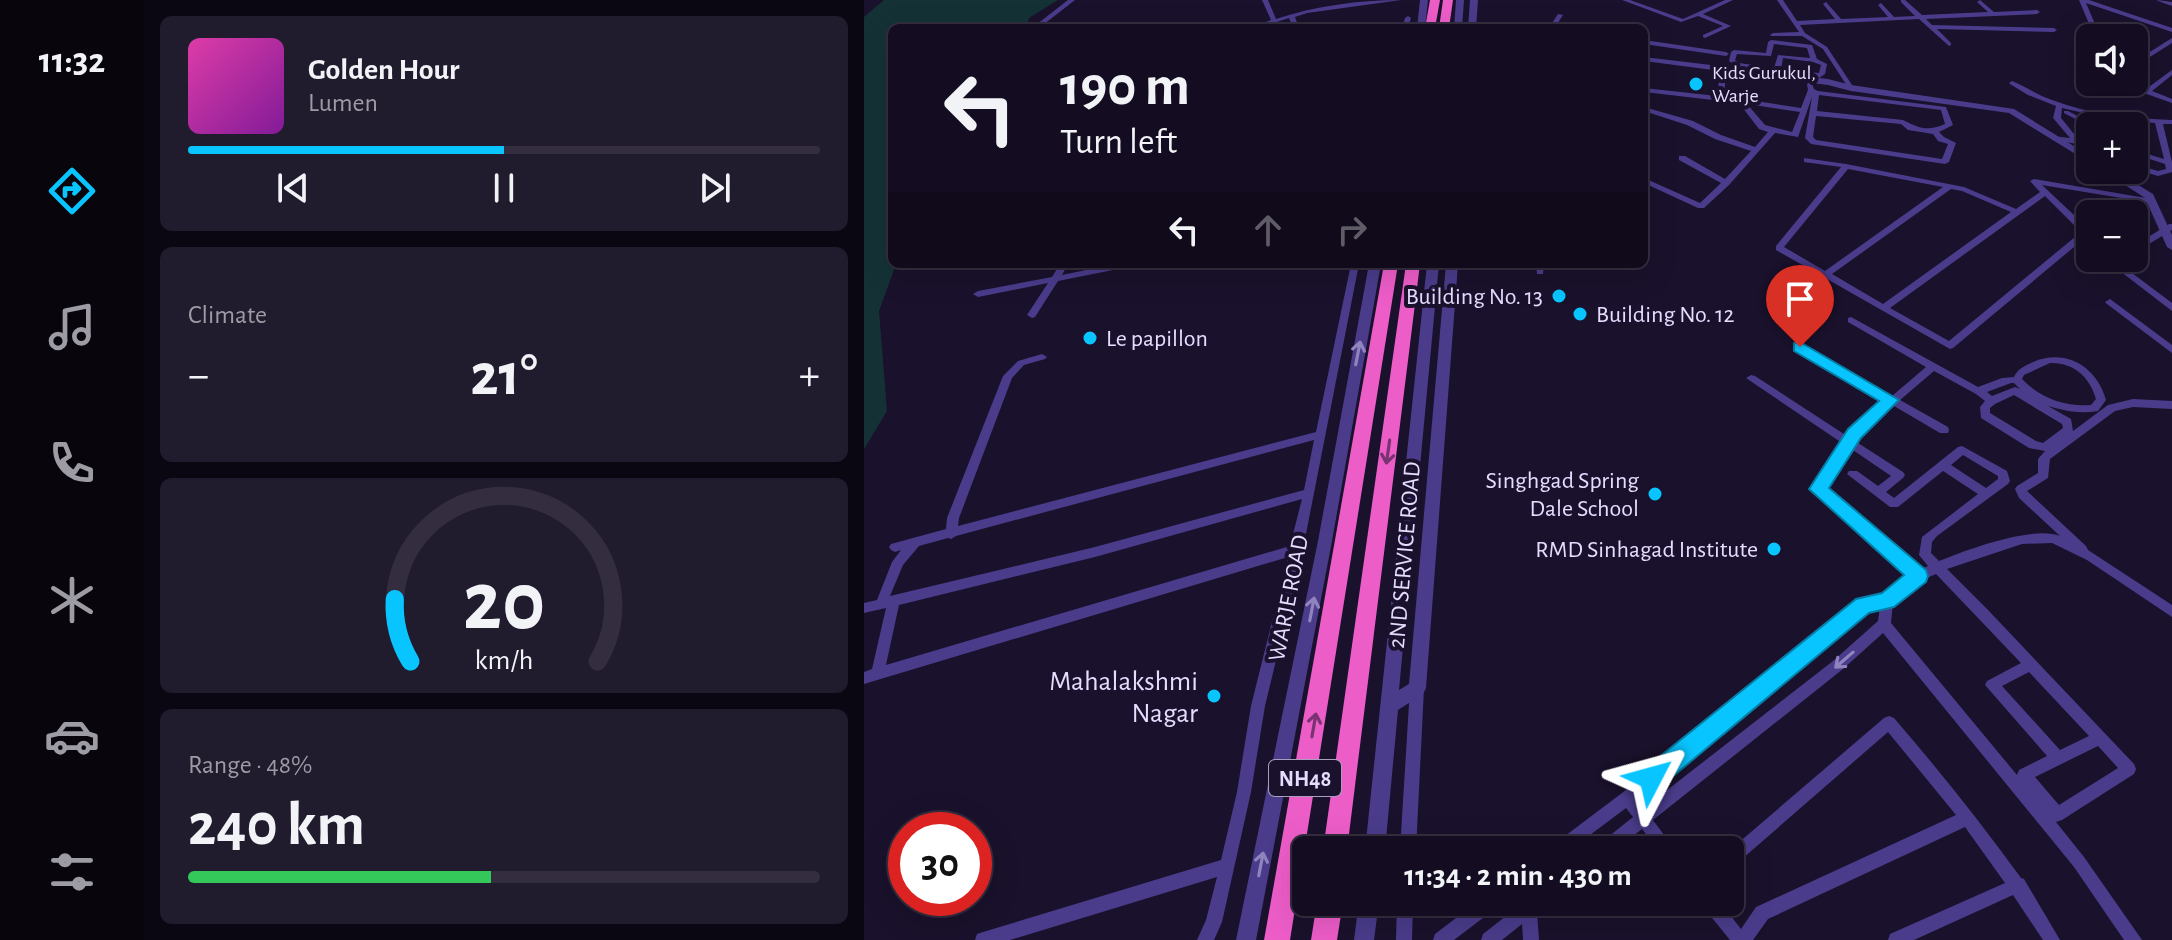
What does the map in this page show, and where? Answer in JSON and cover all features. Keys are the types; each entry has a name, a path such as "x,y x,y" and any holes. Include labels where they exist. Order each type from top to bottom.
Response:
{"highway":[{"path":"1431,24 1435,0"},
{"path":"1445,24 1448,0"},
{"name":"NH48","path":"1277,940 1390,268"},
{"name":"NH48","path":"1337,836 1412,268"},
{"path":"1324,940 1328,916"}],"street":[{"path":"1040,24 1072,0"},
{"path":"1265,0 1274,21"},
{"path":"1299,0 1306,11"},
{"path":"1265,24 1306,11 1398,0"},
{"path":"1421,24 1424,0"},
{"path":"1458,24 1460,0"},
{"path":"1472,24 1474,0"},
{"path":"1625,0 1683,21 1718,1 1730,0"},
{"path":"1780,0 1803,34 1825,48 1851,88"},
{"path":"2083,0 2172,30"},
{"path":"2083,0 2092,24"},
{"path":"2160,0 2172,4"},
{"path":"1903,1 1949,44"},
{"path":"1980,2 2001,28"},
{"path":"1826,4 1839,21"},
{"path":"1881,5 1893,19"},
{"path":"1796,23 2037,12"},
{"path":"1697,14 1728,26 1705,36"},
{"path":"1972,14 1979,27"},
{"path":"1291,15 1294,24"},
{"path":"1557,24 1560,15"},
{"path":"1931,16 1934,27"},
{"path":"1406,24 1408,18"},
{"path":"1934,27 2054,30"},
{"path":"1773,35 1803,34"},
{"path":"2148,55 2172,40"},
{"path":"1648,42 1726,54"},
{"path":"1777,70 1780,56 1824,64 1821,75 1777,70 1733,64 1734,52 1769,55 1771,42 1783,43 1810,46 1814,60"},
{"path":"1661,61 1668,45"},
{"path":"1648,61 2011,111 2076,151"},
{"path":"1648,62 1944,108 1949,125 1936,132 1911,128 1903,122 1648,90"},
{"path":"2148,90 2172,72"},
{"path":"1720,98 1723,73"},
{"path":"2012,83 2076,116"},
{"path":"1812,89 1827,84"},
{"path":"1812,89 1808,111 1809,138 1814,142 1945,162 1952,143 1941,139 1936,132"},
{"path":"2148,93 2172,101"},
{"path":"1742,102 1762,127 1795,135 1808,111"},
{"path":"2059,107 2117,118 2172,122"},
{"path":"2059,107 2057,118 2075,140"},
{"path":"1648,110 1757,150"},
{"path":"2148,169 2163,173 2170,170 2159,123"},
{"path":"1648,182 1701,206 1773,131"},
{"path":"2055,138 2075,140"},
{"path":"2148,156 2169,163"},
{"path":"1682,158 1726,183"},
{"path":"1807,160 1964,189 2017,212"},
{"path":"1846,166 1779,248 1950,346 2076,244"},
{"path":"2076,222 2034,181 2152,201"},
{"path":"2130,184 2149,196 2168,229 2172,247"},
{"path":"1825,275 1950,186"},
{"path":"1883,308 2045,192"},
{"path":"2148,241 2168,229"},
{"path":"1032,315 1062,268"},
{"path":"978,294 1109,268"},
{"path":"1205,940 1214,922 1244,792 1258,706 1297,549 1354,268"},
{"name":"WARJE ROAD","path":"1246,940 1325,541 1374,268"},
{"path":"1377,836 1433,268"},
{"name":"2ND SERVICE ROAD","path":"1409,836 1417,688 1452,268"},
{"path":"2128,272 2172,308"},
{"path":"2110,302 2172,350"},
{"path":"1851,320 1979,391 1991,401"},
{"path":"2156,338 2172,333"},
{"path":"1800,347 1944,430"},
{"path":"951,534 953,518 1008,376 1014,368 1042,357"},
{"path":"1979,391 2006,379 2017,380 2028,390 2071,408 2094,408 2101,400 2091,376 2070,363 2053,359 2020,373 2017,380"},
{"path":"1918,576 1818,489 1848,443 1891,400 1933,366"},
{"path":"1751,378 1897,477 1878,492"},
{"path":"1329,389 1351,385"},
{"path":"2015,391 2067,422 2069,429 2045,447 2033,445 1985,415 1985,407 1991,401 2015,391"},
{"path":"2091,557 2023,495 2021,489 2044,475 2043,459 2046,456 2111,409 2133,403 2172,405"},
{"path":"895,547 1320,435"},
{"path":"1853,474 1896,504 1964,450 2003,474 2004,481 1926,540 1925,555 2031,664 2129,769 2057,815 2024,775 2100,738"},
{"path":"1943,465 1986,494"},
{"path":"864,608 1095,552 1309,493"},
{"path":"1577,836 1864,605 1887,600 1918,576 1937,567 2022,539 2053,538 2091,557 2172,612"},
{"path":"914,542 898,562 871,676 1297,549"},
{"path":"1620,836 1838,665 1884,624 1887,600"},
{"path":"1884,624 2079,862 2134,940"},
{"path":"2031,664 1992,685 2058,758"},
{"path":"1391,705 1417,688"},
{"path":"1744,848 1889,723 2018,885 2052,940"},
{"path":"1627,798 1655,836"},
{"path":"1721,916 1741,940 1762,913 1967,818"},
{"path":"983,940 1227,866"},
{"path":"1896,940 2018,885"},
{"path":"1364,940 1367,916"},
{"path":"1404,940 1405,916"},
{"path":"1441,940 1472,916"},
{"path":"1489,940 1519,916"}],"green space":[{"path":"884,0 1058,0 1029,18 1027,24 888,24 888,268 895,268 879,311 887,411 864,449 864,17"}],"place":[{"name":"Kids Gurukul, Warje","path":"1696,84"},
{"name":"Building No. 13","path":"1559,296"},
{"name":"Building No. 12","path":"1580,314"},
{"name":"Le papillon","path":"1090,338"},
{"name":"Singhgad Spring Dale School","path":"1655,494"},
{"name":"RMD Sinhagad Institute","path":"1774,549"},
{"name":"Mahalakshmi Nagar","path":"1214,696"}],"route":[{"path":"1651,778 1864,605 1887,600 1918,576 1818,489 1854,434 1891,400 1800,347"}]}
